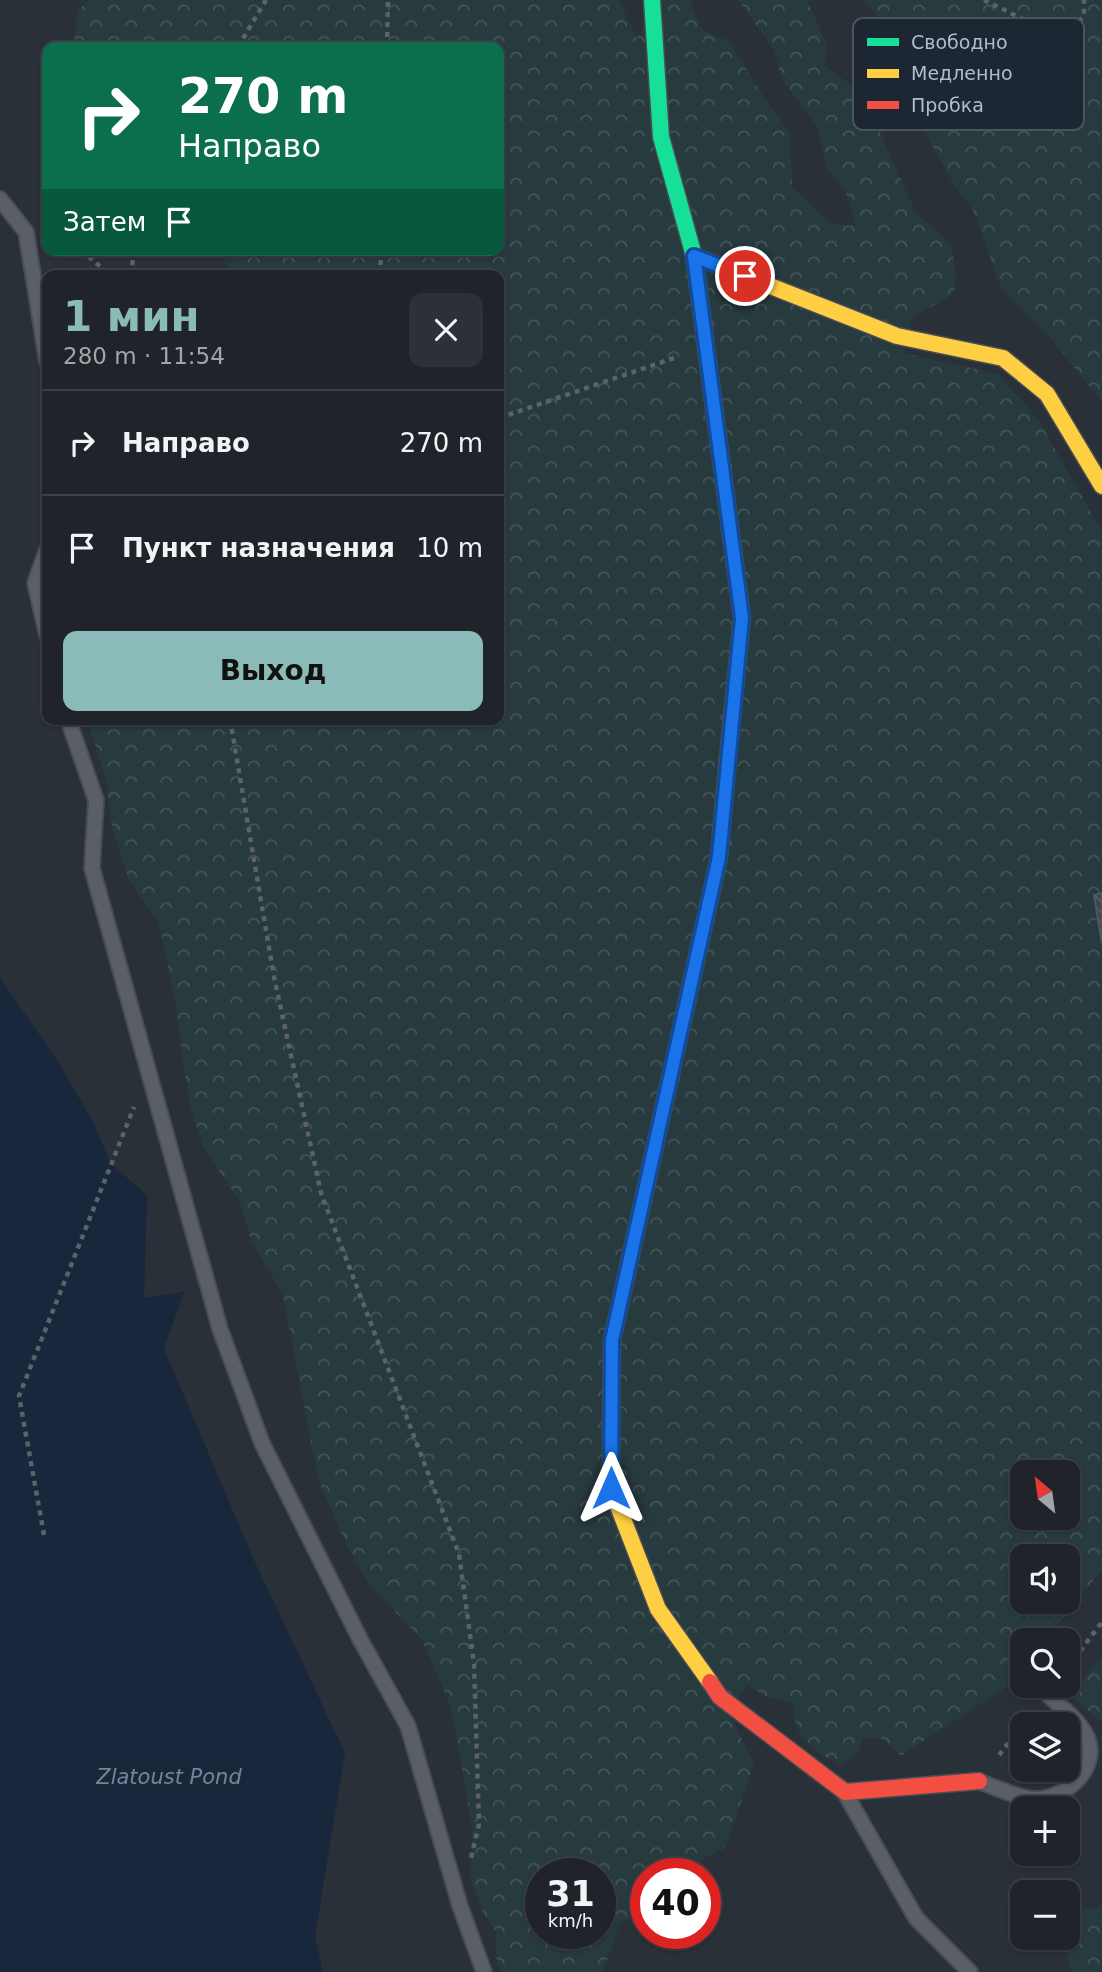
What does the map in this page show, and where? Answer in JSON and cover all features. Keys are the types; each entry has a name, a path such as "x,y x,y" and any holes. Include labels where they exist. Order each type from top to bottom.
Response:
{"street":[{"path":"652,0 661,136 694,256 742,618 719,857 612,1340 611,1488 658,1609 720,1697 845,1792 979,1781"},
{"path":"694,256 897,336 1003,358 1047,394 1102,486"}],"lane":[{"path":"0,199 26,232 42,330"},
{"path":"42,564 35,583 42,613"},
{"path":"70,725 96,800 92,868 220,1329 257,1430 360,1639 408,1726 460,1906 485,1972"},
{"path":"979,1781 1032,1799 1064,1793 1087,1768 1089,1741 1080,1723 1051,1698"},
{"path":"845,1792 916,1918 970,1972"}],"path":[{"path":"241,42 266,0"},
{"path":"387,42 388,0"},
{"path":"984,0 1020,18"},
{"path":"1082,18 1084,0"},
{"path":"88,256 104,270"},
{"path":"504,416 705,348"},
{"path":"231,725 274,977 321,1193 459,1554 474,1664 479,1824 460,1906"},
{"path":"44,1535 19,1396 148,1070"},
{"path":"1080,1651 1102,1622"}],"green space":[{"path":"89,0 619,0 637,38 661,0 691,0 692,10 703,30 730,42 759,90 790,133 792,187 831,224 856,226 845,190 827,169 818,128 782,79 774,50 738,0 807,0 827,45 824,65 853,87 853,130 879,130 916,213 951,244 956,276 954,294 913,317 904,353 998,374 1038,419 1102,532 1102,1569 1080,1597 1080,1544 1010,1544 1010,1614 1067,1614 1055,1628 1010,1628 1009,1685 901,1756 881,1738 864,1738 855,1757 839,1764 820,1754 800,1734 793,1704 767,1697 747,1685 729,1712 754,1764 726,1847 705,1858 630,1858 630,1920 620,1922 616,1934 616,1858 525,1858 525,1949 611,1949 603,1972 502,1972 497,1966 496,1932 483,1912 471,1881 472,1827 451,1707 422,1640 368,1583 346,1544 318,1479 283,1295 251,1240 240,1202 203,1147 189,1101 174,995 159,924 129,880 111,823 107,783 89,725 504,725 504,270 230,270 222,256 504,256 504,42 74,42 77,11"},
{"path":"863,0 1102,0 1102,402 1047,334 1001,288 974,212 956,188 923,130 1084,130 1084,18 879,18"},
{"path":"1102,1656 1102,1722 1073,1698 1080,1698 1080,1684"},
{"path":"1102,1907 1102,1972 1072,1972 1069,1963 1066,1950 1080,1950 1082,1909"}],"water":[{"name":"Zlatoust Pond","path":"0,978 57,1060 93,1122 111,1164 147,1195 144,1298 184,1292 164,1349 254,1560 345,1753 315,1936 323,1972 0,1972"}],"building":[{"path":"1102,893 1102,943 1094,895"}],"traffic: fast":[{"path":"652,0 661,137 694,256 717,265"},
{"path":"694,256 742,618 728,758"},
{"path":"611,1423 612,1340 666,1096"}],"traffic: slow":[{"path":"717,265 897,336 1003,358 1047,394 1102,486"},
{"path":"666,1096 719,857 728,758"},
{"path":"611,1423 611,1488 658,1609 710,1682"}],"traffic: jam":[{"path":"710,1682 720,1697 845,1792 979,1781"}],"route":[{"path":"611,1488 612,1340 719,857 742,618 714,428 694,256 745,276"}]}
